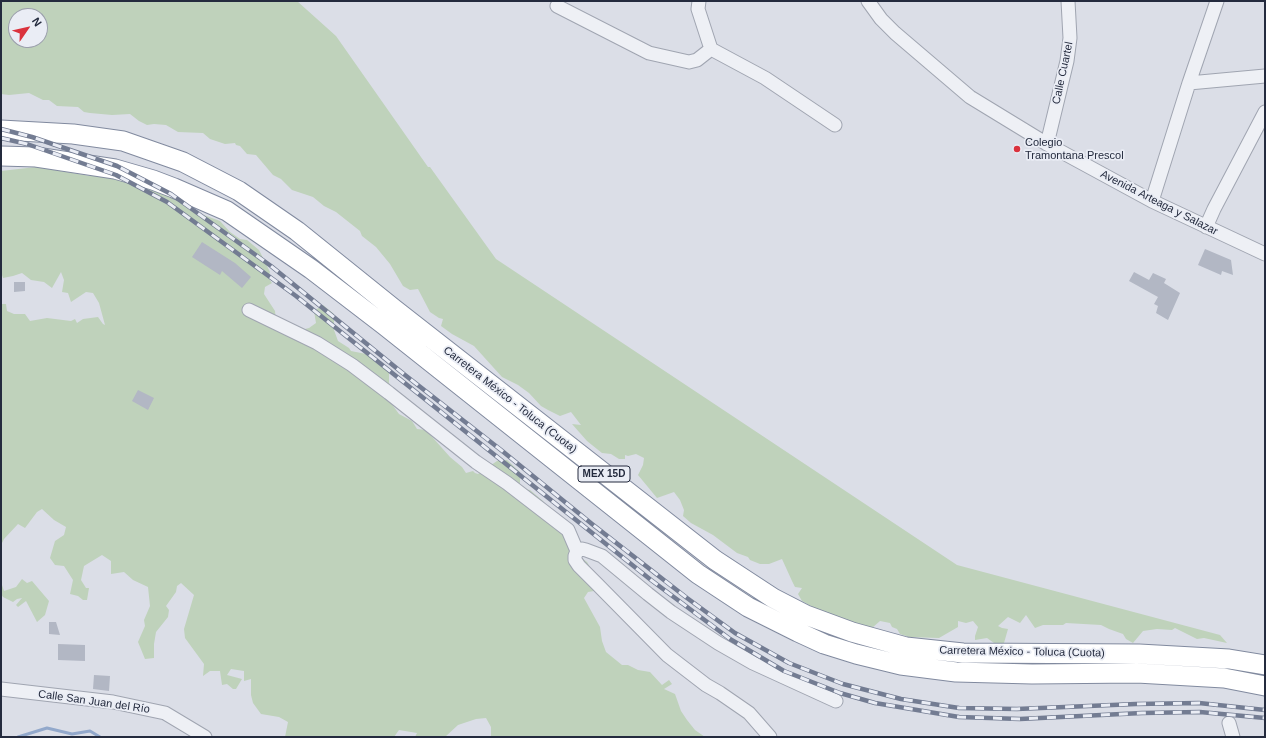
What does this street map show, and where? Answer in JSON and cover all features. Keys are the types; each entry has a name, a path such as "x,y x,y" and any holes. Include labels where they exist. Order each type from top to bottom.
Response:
{"highway":[{"name":"Carretera México - Toluca (Cuota)","path":"1,130 74,134 123,141 183,162 239,190 297,231 388,305 715,560 773,598 806,615 852,632 913,648 963,653 1139,654 1229,659 1265,665"},
{"name":"Carretera México - Toluca (Cuota)","path":"1,156 36,157 115,169 153,180 227,211 311,268 372,315 698,574 748,607 824,644 900,665 956,672 1032,674 1137,673 1224,678 1265,686"}],"street":[{"path":"699,1 698,8 711,49 765,78 835,125"},
{"name":"Avenida Arteaga y Salazar","path":"868,1 881,19 894,33 970,97 1046,144 1152,201 1265,254"},
{"name":"Calle Cuartel","path":"1046,144 1067,61 1070,38 1068,1"},
{"path":"1152,201 1189,83 1217,1"},
{"path":"557,6 649,53 689,62 697,60 711,49"},
{"path":"1189,83 1265,76"},
{"path":"1206,227 1265,112"},
{"path":"249,310 317,343 352,365 390,392 470,457 568,530 577,551"},
{"path":"770,737 749,713 706,685 667,655 578,566 574,556 577,551 582,549 602,556 654,599 718,643 753,663 836,701"},
{"name":"Calle San Juan del Río","path":"1,689 113,702 164,713 205,737"},
{"path":"1229,723 1233,737"}],"green space":[{"path":"1,1 297,1 336,36 428,167 430,167 496,259 957,565 1220,635 1227,643 1204,638 1197,639 1175,628 1172,630 1157,629 1143,631 1133,643 1126,639 1123,634 1101,625 1066,623 1063,625 1043,625 1035,628 1026,615 1020,623 1008,617 998,626 1008,629 1004,643 994,643 987,638 975,640 978,627 973,621 966,623 958,621 958,627 939,638 909,637 900,634 897,629 892,627 890,623 880,621 872,628 832,618 802,601 798,594 802,588 795,587 782,559 769,564 760,564 750,560 748,557 737,553 713,535 691,523 683,516 684,510 680,500 674,492 657,498 638,475 643,465 644,458 636,454 628,456 625,455 625,459 619,459 611,454 602,453 587,441 572,424 581,425 571,412 560,416 548,410 541,406 529,393 518,385 502,377 474,346 441,326 443,319 430,312 418,289 410,290 403,286 390,264 376,247 362,236 360,231 336,212 324,206 313,197 292,190 281,179 273,175 256,155 247,154 235,143 225,144 210,139 203,133 178,132 166,125 147,125 130,114 112,115 90,113 84,112 78,107 57,106 49,100 43,100 29,93 9,95 1,94"},
{"path":"36,167 90,176 110,175 180,199 193,211 220,221 230,232 240,239 247,240 259,250 270,272 268,277 272,283 265,287 264,294 275,311 276,320 301,330 309,328 316,323 314,311 323,305 334,314 334,330 338,341 351,351 376,358 389,371 389,383 392,387 386,396 399,414 412,421 417,429 426,430 466,473 473,471 478,474 497,461 507,460 520,472 520,484 523,489 530,490 543,501 555,524 566,536 575,553 587,562 597,579 594,591 588,592 584,598 600,627 602,641 606,652 622,665 628,665 638,670 650,672 662,685 669,680 672,684 664,689 675,694 681,711 687,720 695,730 705,737 491,737 491,727 486,718 476,719 458,725 445,737 415,737 417,733 399,730 394,737 285,737 288,722 279,717 261,714 253,703 251,695 251,679 244,681 244,671 231,669 227,675 242,679 236,689 233,689 227,684 222,685 220,671 210,671 203,676 204,664 185,638 184,629 194,595 181,583 177,586 176,592 166,606 169,610 168,617 156,632 154,658 145,659 138,642 145,626 144,620 150,606 148,587 133,580 124,572 111,574 111,561 102,555 84,566 81,580 86,588 89,588 87,600 83,600 78,596 70,594 73,580 64,566 55,565 50,558 55,541 64,535 66,527 54,520 42,509 37,512 25,528 18,524 4,539 1,545 1,304 6,304 7,311 14,314 25,314 30,321 47,318 71,321 75,319 77,323 83,319 98,317 105,325 99,303 93,293 86,292 71,302 68,293 62,292 64,280 61,272 52,288 44,282 31,280 22,273 3,278 1,272 1,171"},
{"path":"22,579 27,583 32,581 49,601 45,615 37,622 26,601 18,607 16,605 22,598 13,602 3,597 1,594 1,582 4,591 16,587"}],"building":[{"path":"202,242 235,263 251,277 242,288 222,271 220,275 192,257"},
{"path":"1205,249 1231,260 1233,275 1222,271 1221,275 1198,265"},
{"path":"1134,272 1149,280 1153,273 1166,279 1164,283 1180,293 1168,320 1156,313 1158,306 1154,304 1158,297 1129,281"},
{"path":"14,282 25,282 25,291 14,292"},
{"path":"138,390 154,398 148,410 132,401"},
{"path":"49,622 56,622 60,635 49,634"},
{"path":"58,644 85,645 85,661 58,660"},
{"path":"94,675 110,676 109,691 93,689"}],"waterway":[{"path":"18,737 47,728 72,734 90,731 100,737"}],"railway":[{"path":"1,129 32,137 117,166 171,194 271,266 405,375 687,598 735,633 789,663 843,684 901,699 959,708 1017,709 1199,703 1265,710"},
{"path":"1,138 27,144 116,175 167,202 296,296 651,580 730,639 784,671 840,693 875,703 959,717 1020,719 1142,713 1200,712 1265,718"}],"place":[{"name":"Colegio Tramontana Prescol","path":"1017,149"}]}
